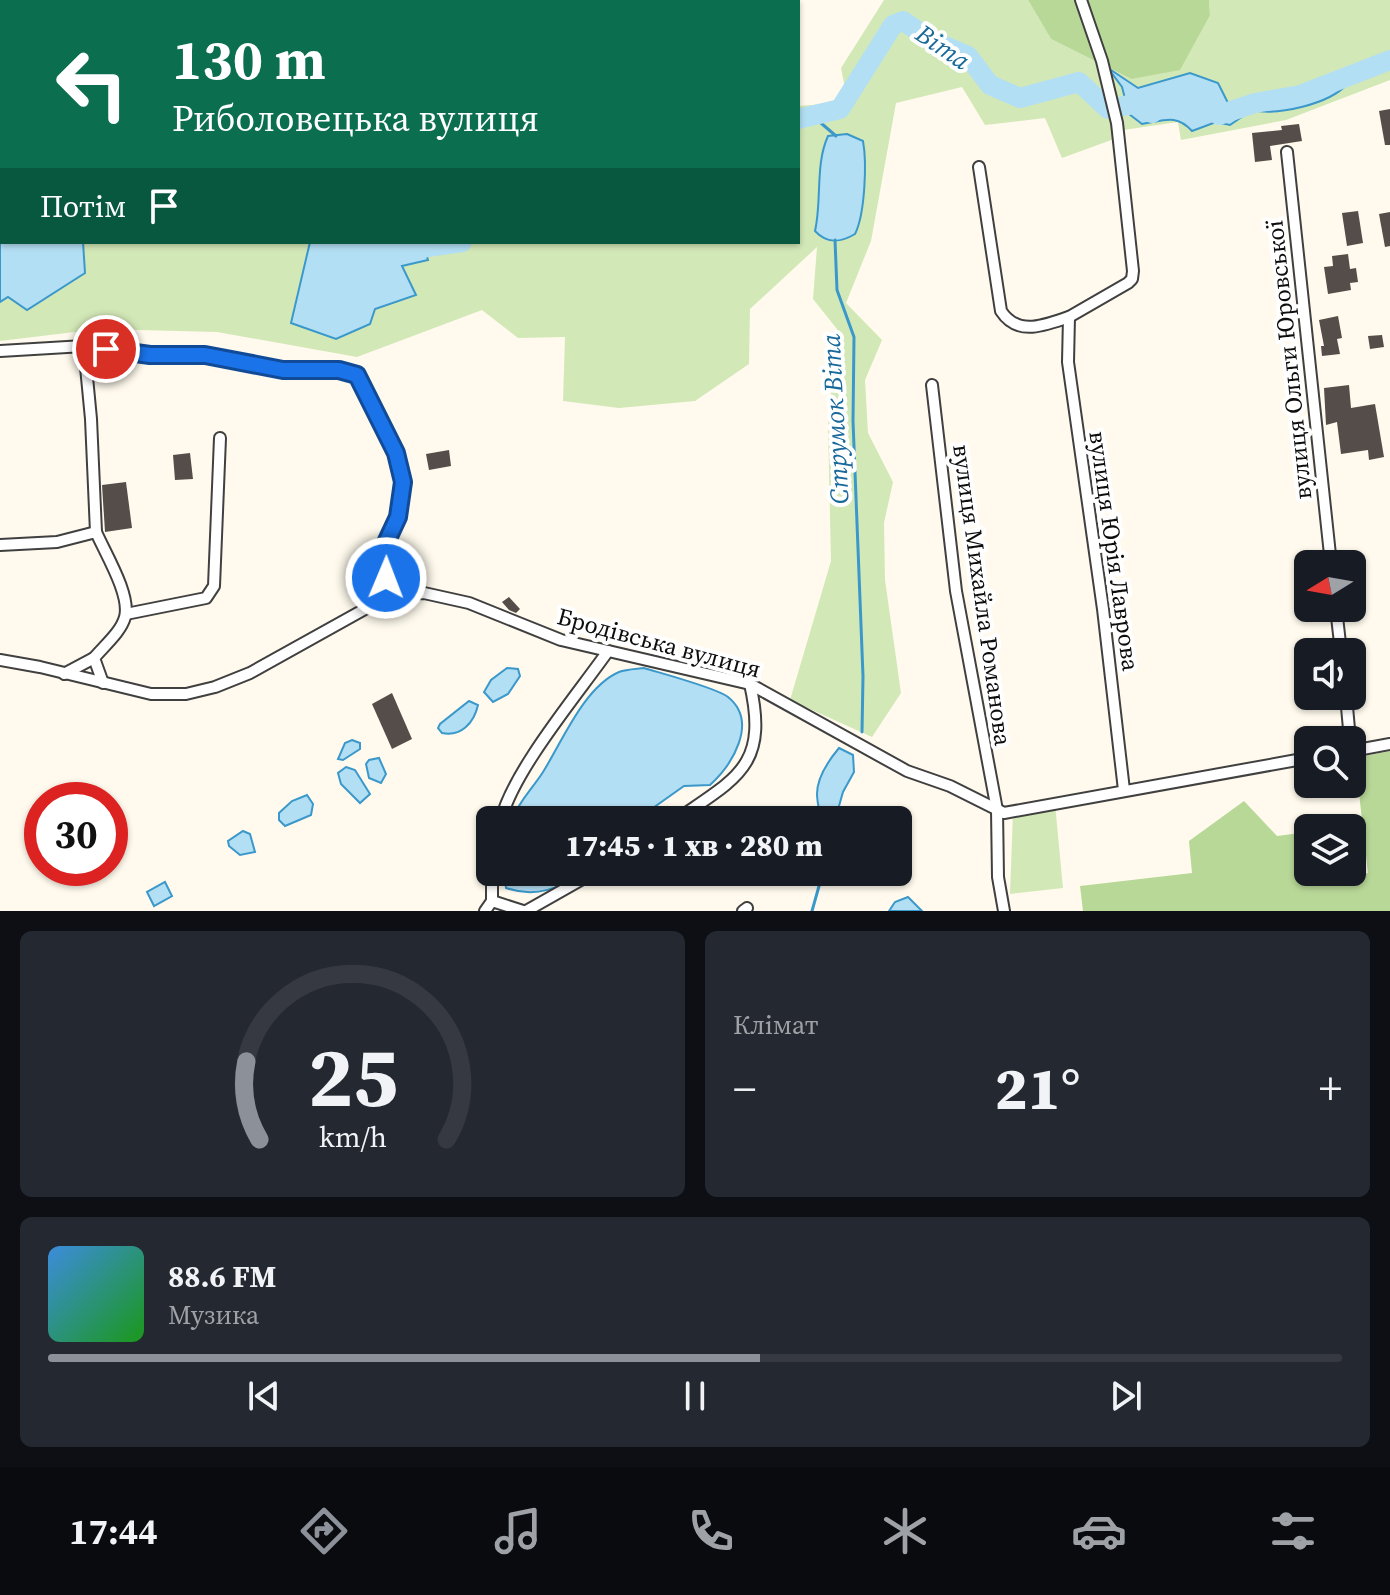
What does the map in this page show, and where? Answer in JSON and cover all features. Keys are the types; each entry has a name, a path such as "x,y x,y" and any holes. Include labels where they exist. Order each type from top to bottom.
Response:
{"street":[{"path":"979,167 1001,311 1011,323 1028,328 1069,317 1132,279 1117,123 1102,61 1081,0"},
{"name":"вулиця Ольги Юровської","path":"1287,152 1330,550"},
{"name":"вулиця Юрія Лаврова","path":"1069,317 1068,362 1103,609 1124,790"},
{"path":"0,351 84,346 150,355 205,355 283,370 339,370 357,375 396,453 403,482 398,517 384,547 386,578 392,594 250,673 186,694 151,694 0,660"},
{"path":"64,674 94,658 121,626 126,614 121,587 96,532 84,346"},
{"name":"вулиця Михайла Романова","path":"932,385 956,591 997,810 998,877 1004,911"},
{"path":"126,614 206,598 214,586 220,438"},
{"path":"0,545 57,542 96,532"},
{"name":"Бродівська вулиця","path":"392,594 424,593 469,603 561,640 750,684 907,771 950,786 997,810 1013,813 1294,760"},
{"path":"504,806 535,754 608,651"},
{"path":"94,658 103,683"},
{"path":"696,806 737,777 750,757 756,732 750,684"},
{"path":"1366,748 1390,744"},
{"path":"485,911 492,901 492,886"},
{"path":"492,901 525,911 570,886"}],"green space":[{"path":"884,0 1028,0 1051,39 1099,63 1114,139 1062,158 1045,118 985,125 962,87 896,103 871,241 846,303 882,340 865,380 868,433 893,482 884,523 885,580 901,693 872,737 790,700 831,561 828,426 837,329 813,299 817,247 750,309 749,364 695,401 619,408 563,401 565,337 518,338 482,310 357,357 217,332 100,329 0,341 0,244 800,244 800,106 838,103 846,93 841,68"},
{"path":"1028,0 1209,0 1210,15 1180,70 1131,79 1051,39"},
{"path":"1209,0 1390,0 1390,80 1286,120 1181,140 1178,122 1123,130 1108,68 1131,79 1210,15"},
{"path":"1390,751 1390,911 1083,911 1080,886 1192,873 1189,841 1244,801 1277,836 1294,834 1294,886 1366,886 1366,814 1361,814 1360,798 1366,798 1366,756"},
{"path":"1055,804 1063,888 1010,894 1013,813"}],"water":[{"path":"1108,68 1138,88 1190,73 1218,83 1231,109 1313,96 1320,78 1331,76 1347,84 1316,103 1289,110 1252,110 1230,125 1216,122 1192,131 1175,120 1142,124 1129,114 1122,87"},
{"path":"847,134 863,141 865,175 861,214 855,234 829,240 815,231 821,158 828,136"},
{"path":"0,244 83,244 85,273 27,310 8,297 0,302"},
{"path":"310,244 424,244 428,260 402,266 416,295 375,309 370,324 336,339 291,323"},
{"path":"507,668 518,669 520,676 508,694 493,702 484,692 491,680"},
{"path":"644,668 712,689 728,697 737,707 742,731 739,743 718,777 710,785 684,786 656,806 519,806 585,702 606,679 628,670"},
{"path":"469,701 478,705 470,723 461,731 442,733 438,728 440,724"},
{"path":"352,740 360,743 360,749 343,760 338,759 345,743"},
{"path":"839,748 853,755 854,772 839,806 819,806 819,782"},
{"path":"379,758 386,774 381,783 369,778 366,764"},
{"path":"346,767 355,770 370,794 360,803 341,784 338,773"},
{"path":"307,795 313,804 311,815 285,826 279,820 279,813 292,801"},
{"path":"243,831 250,834 255,852 240,855 229,846 228,841"},
{"path":"165,882 172,896 154,906 147,892"},
{"path":"506,886 559,886 538,892"},
{"path":"908,897 922,911 889,911 895,902"}],"building":[{"path":"1390,109 1390,145 1385,145 1379,111"},
{"path":"1299,124 1302,141 1270,146 1272,160 1255,162 1252,133 1282,130 1281,126"},
{"path":"1358,211 1363,243 1347,246 1342,213"},
{"path":"1390,212 1390,246 1385,247 1379,214"},
{"path":"1348,254 1350,269 1356,268 1358,282 1350,283 1351,290 1328,294 1324,267 1333,266 1332,256"},
{"path":"1290,289 1293,310 1281,312 1277,291"},
{"path":"1338,316 1342,338 1337,339 1340,354 1322,356 1321,346 1324,346 1319,320"},
{"path":"1382,335 1384,347 1370,349 1368,336"},
{"path":"1349,385 1351,408 1375,404 1384,457 1369,460 1368,450 1341,454 1337,422 1326,425 1324,388"},
{"path":"449,450 451,466 429,470 426,454"},
{"path":"190,453 193,479 175,480 173,455"},
{"path":"126,482 132,528 105,532 102,485"},
{"path":"509,597 520,609 516,613 502,602"},
{"path":"392,693 412,739 392,749 372,704"}],"waterway":[{"name":"Віта","path":"800,119 840,109 893,25 903,21 933,41 968,56 990,85 1020,98 1079,82 1108,109 1134,104 1152,113"},
{"name":"Віта","path":"1219,115 1255,103 1300,95 1390,60"},
{"name":"Струмок Віта","path":"814,117 836,136"},
{"name":"Струмок Віта","path":"835,240 837,290 854,337 853,421 863,676 862,732"},
{"name":"Віта","path":"364,244 395,252 449,244"},
{"name":"Струмок Віта","path":"812,911 819,886"}],"route":[{"path":"106,349 150,355 205,355 283,370 339,370 357,375 396,453 403,482 398,517 384,547 386,578"}]}
